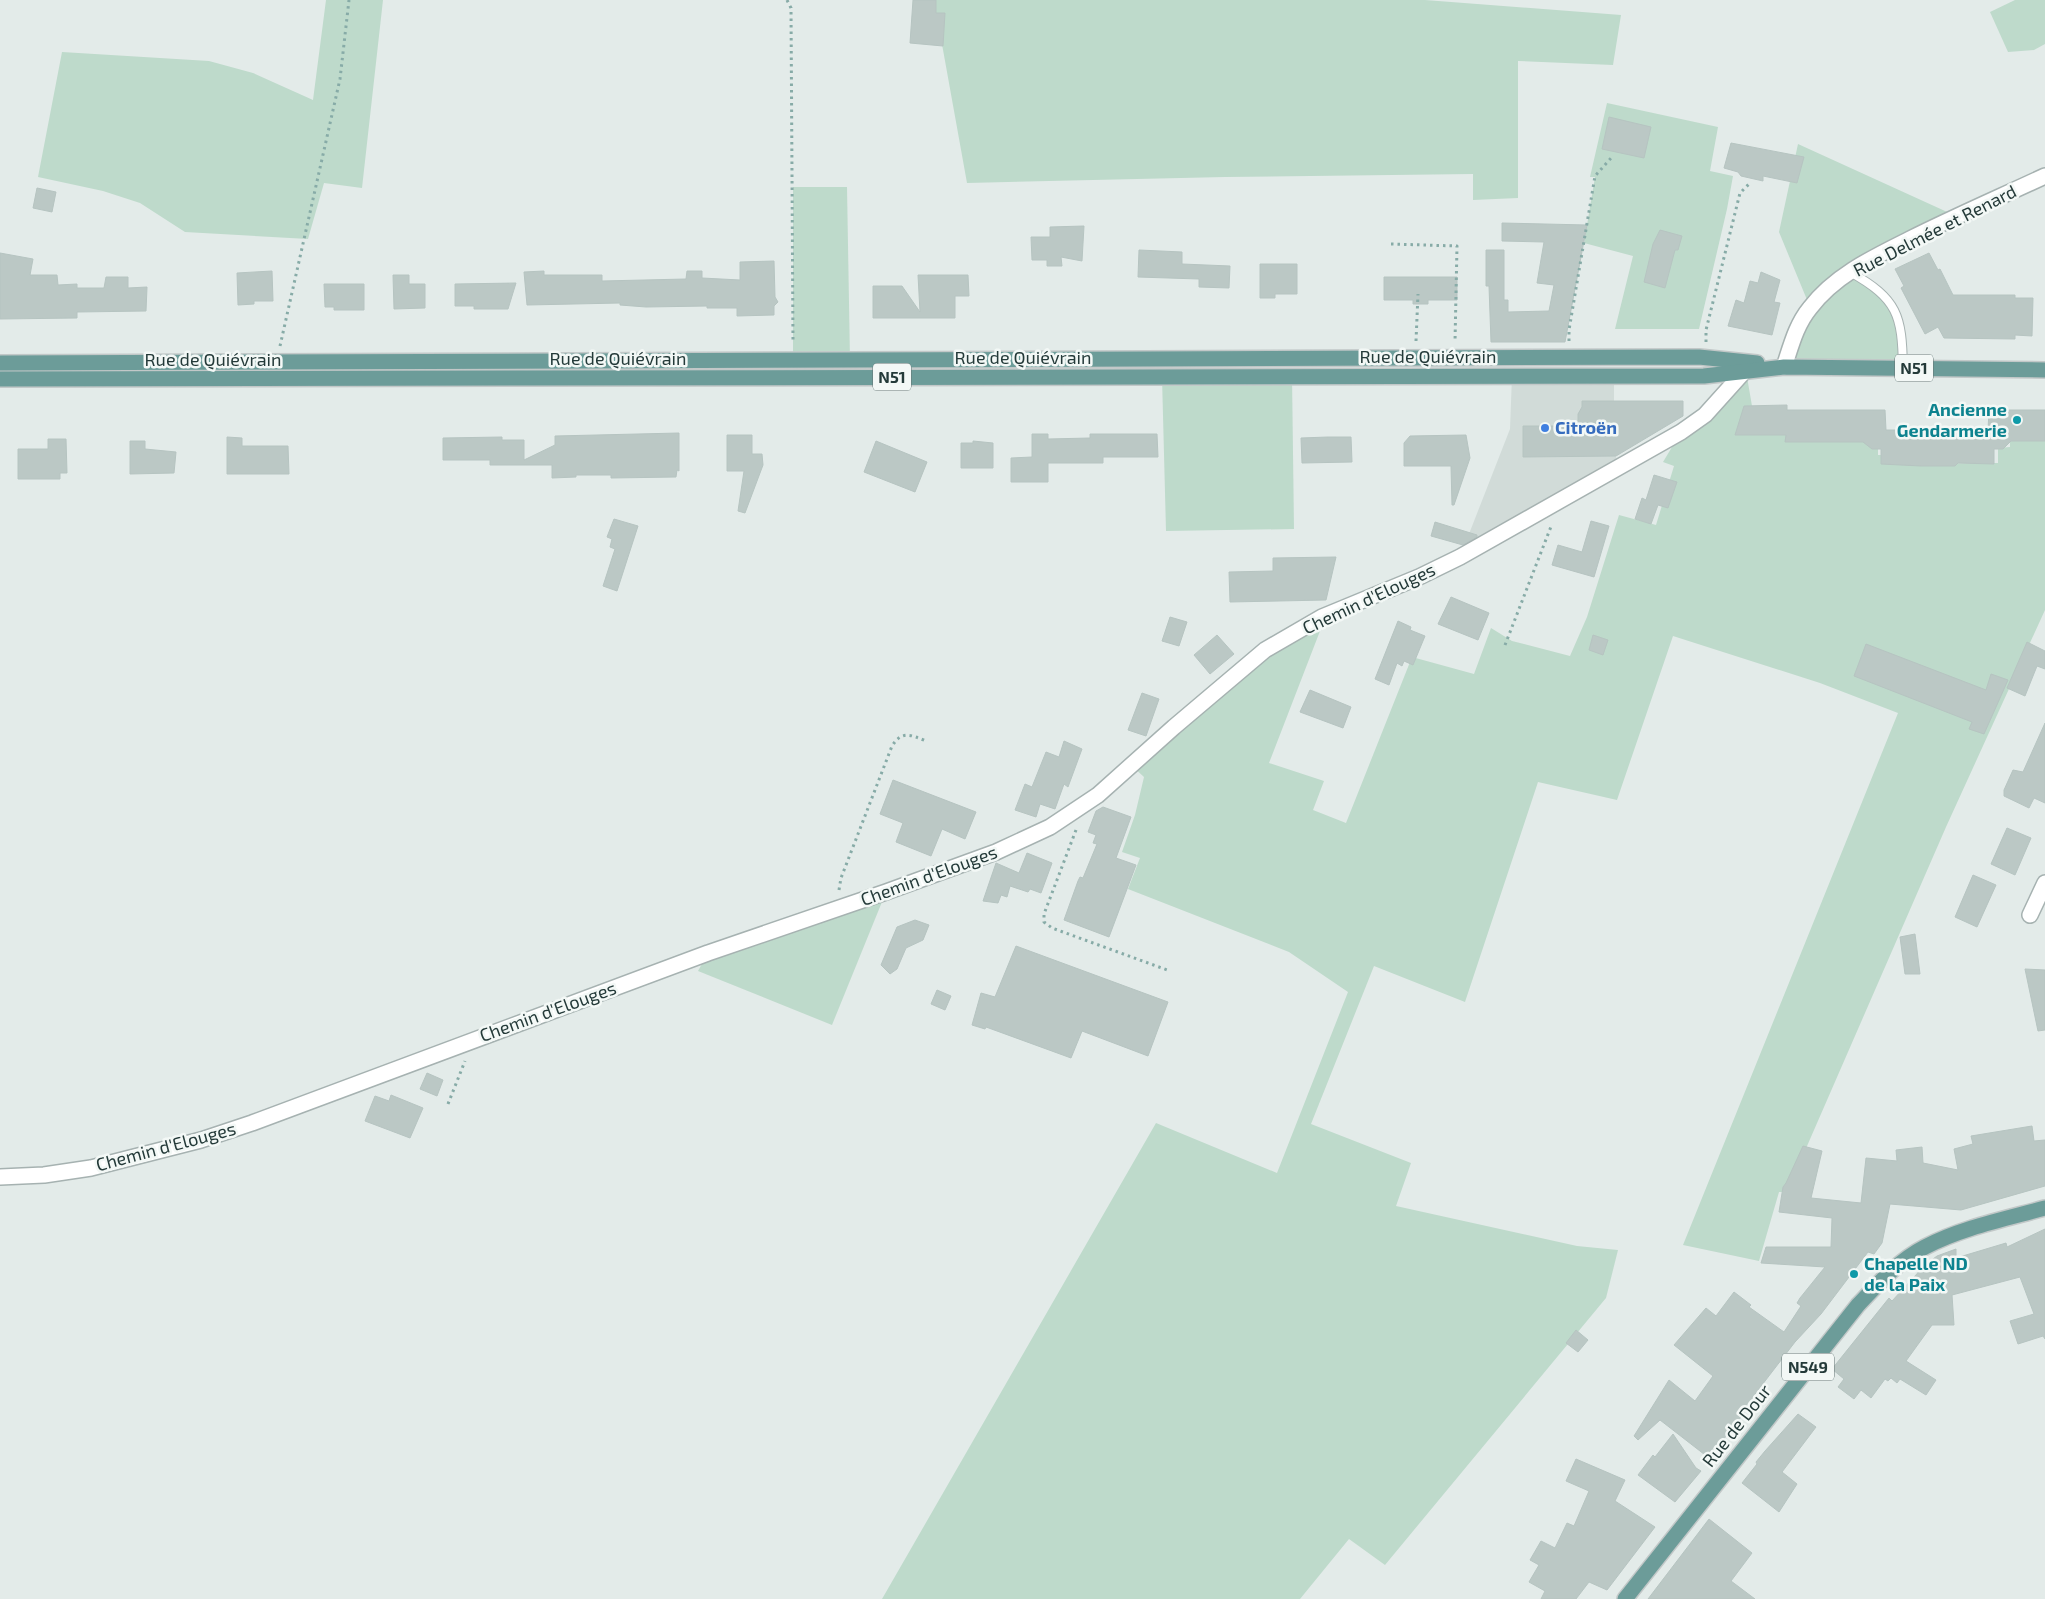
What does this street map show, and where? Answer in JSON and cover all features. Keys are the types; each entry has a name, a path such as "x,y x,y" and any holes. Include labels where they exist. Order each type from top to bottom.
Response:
{"main road":[{"name":"Rue de Quiévrain","path":"0,362 1706,357"},
{"name":"N51","path":"1706,357 1749,367 2045,370"},
{"name":"Rue de Quiévrain","path":"0,379 1704,376 1749,367"},
{"name":"Rue de Dour","path":"1625,1599 1858,1305 1886,1276 1924,1248 1945,1238 2045,1208"}],"street":[{"name":"Rue Delmée et Renard","path":"1784,367 1799,324 1810,307 1823,293 1850,272 1868,260 1956,216 2045,176"},
{"name":"Chemin d'Elouges","path":"0,1176 17,1178 91,1168 201,1140 252,1123 708,953 996,852 1050,826 1098,795 1174,727 1265,650 1322,617 1419,577 1460,557 1682,432 1705,415 1749,367"},
{"path":"2030,914 2045,883"}],"lane":[{"path":"1850,272 1872,284 1889,299 1902,334 1902,368"}],"path":[{"path":"277,362 340,79 349,0"},
{"path":"787,0 791,8 793,361"},
{"path":"1569,357 1569,330 1595,176 1612,157"},
{"path":"1706,357 1706,330 1740,193 1751,182"},
{"path":"1391,244 1457,246 1454,358"},
{"path":"1416,358 1418,294"},
{"path":"1505,644 1562,500"},
{"path":"842,907 839,888 841,878 892,746 896,739 903,735 911,735 926,741"},
{"path":"1077,810 1080,820 1044,914 1044,922 1052,928 1170,971"},
{"path":"448,1104 474,1040"}],"shaded area":[{"path":"1512,376 1614,376 1614,444 1618,468 1460,557 1510,429"}],"green space":[{"path":"326,0 383,0 362,188 324,183 308,239 185,232 140,203 103,191 38,177 62,52 209,61 253,73 313,100"},
{"path":"921,0 1425,0 1621,15 1613,65 1518,61 1518,198 1473,200 1473,174 967,183 938,22"},
{"path":"2015,0 2045,0 2045,44 2034,50 2008,52 1990,12"},
{"path":"1607,103 1718,127 1710,171 1733,176 1699,329 1615,329 1633,256 1584,243 1595,177 1590,177"},
{"path":"1798,144 1956,216 1851,272 1872,284 1897,315 1903,368 1784,367 1810,307 1779,232"},
{"path":"793,187 847,187 850,360 793,361"},
{"path":"1746,371 1752,406 1793,433 1878,440 1878,455 1887,455 1888,464 1998,463 1998,448 2010,447 2010,440 2045,440 2045,610 1946,827 1787,1192 1779,1192 1759,1261 1683,1245 1898,713 1820,683 1673,636 1617,800 1538,782 1465,1002 1374,966 1311,1124 1411,1163 1396,1206 1577,1246 1618,1250 1606,1298 1385,1565 1349,1539 1300,1599 882,1599 1156,1123 1277,1173 1348,992 1289,952 1128,889 1140,858 1122,852 1135,815 1144,777 1132,766 1265,650 1322,617 1320,631 1269,763 1324,781 1313,810 1346,823 1412,657 1474,674 1491,628 1512,641 1570,656 1587,617 1619,515 1656,525 1674,466 1663,462 1681,432"},
{"path":"1292,376 1294,529 1166,531 1162,377"},
{"path":"886,892 832,1025 698,971 708,953"}],"building":[{"path":"913,0 936,0 936,13 945,13 943,46 910,43"},
{"path":"1609,117 1651,127 1644,158 1602,149"},
{"path":"1731,143 1804,157 1797,183 1763,176 1763,181 1741,176 1738,172 1724,168"},
{"path":"37,188 56,192 52,212 33,208"},
{"path":"1502,223 1587,225 1565,342 1491,342 1489,286 1486,286 1486,250 1504,250 1504,300 1508,300 1508,312 1549,311 1554,285 1537,283 1544,242 1502,241"},
{"path":"1084,226 1082,261 1061,257 1062,266 1047,266 1047,260 1032,260 1031,237 1050,237 1050,227"},
{"path":"1660,230 1682,236 1678,250 1675,250 1665,288 1644,282 1653,244"},
{"path":"1139,250 1182,252 1182,264 1230,266 1229,288 1199,287 1199,279 1138,277"},
{"path":"0,253 33,259 30,275 57,275 58,285 77,284 77,288 104,288 106,277 128,277 128,288 147,287 146,311 77,312 77,318 0,319"},
{"path":"1929,253 1938,270 1940,269 1953,295 2015,295 2015,298 2033,298 2032,336 2015,335 2015,339 1944,338 1938,327 1925,334 1901,288 1904,286 1895,269"},
{"path":"774,261 775,297 778,302 774,306 774,315 737,316 737,308 707,308 707,306 646,307 620,305 620,303 527,305 524,272 544,271 544,275 602,275 602,281 686,279 687,271 702,271 702,278 740,280 740,262"},
{"path":"1260,264 1297,264 1297,294 1275,294 1275,298 1260,298"},
{"path":"272,271 273,301 254,301 254,304 238,305 237,273"},
{"path":"1761,272 1780,280 1774,302 1780,303 1772,335 1728,326 1736,300 1744,303 1750,281 1758,283"},
{"path":"393,275 409,275 409,284 425,284 425,308 394,309"},
{"path":"918,275 968,275 969,296 955,296 955,318 873,318 873,286 902,286 920,312"},
{"path":"1384,277 1457,277 1457,300 1428,300 1428,304 1413,304 1413,300 1384,300"},
{"path":"516,283 508,309 474,309 474,306 455,306 455,284"},
{"path":"324,284 364,284 364,310 334,310 334,307 325,307"},
{"path":"1582,401 1683,401 1683,416 1616,456 1523,457 1523,426 1578,426 1578,414 1582,407"},
{"path":"1787,405 1787,410 1885,410 1886,430 1988,430 1989,410 2045,410 2045,441 2011,441 2003,449 1994,449 1994,464 1958,463 1955,466 1921,466 1881,464 1881,449 1872,449 1863,442 1785,442 1786,435 1735,435 1744,406"},
{"path":"679,433 679,471 677,470 676,477 611,478 611,475 576,475 576,477 552,478 552,465 490,465 490,460 443,460 443,438 502,437 502,440 524,440 524,460 555,445 555,436"},
{"path":"1032,434 1048,434 1048,439 1090,438 1090,434 1157,434 1158,457 1103,457 1103,463 1048,463 1048,482 1011,482 1011,458 1032,457"},
{"path":"727,435 752,435 752,454 762,454 763,465 745,513 738,511 744,471 727,471"},
{"path":"1466,435 1470,458 1454,505 1452,505 1451,466 1404,466 1404,443 1410,436"},
{"path":"227,437 242,438 242,446 288,446 289,474 227,474"},
{"path":"1351,437 1352,462 1302,463 1301,438"},
{"path":"48,439 66,439 67,473 60,473 60,479 18,479 18,449 48,449"},
{"path":"130,441 145,441 145,449 176,452 174,473 130,474"},
{"path":"876,441 927,462 915,492 864,472"},
{"path":"973,441 993,443 993,468 961,468 961,443 973,443"},
{"path":"1654,475 1677,482 1668,508 1658,505 1651,524 1635,519 1642,498 1646,500"},
{"path":"614,519 638,526 617,591 603,586 615,549 610,547 612,539 607,537"},
{"path":"1591,521 1609,526 1594,577 1552,565 1558,545 1582,552"},
{"path":"1435,522 1477,535 1477,537 1463,545 1431,536"},
{"path":"1336,557 1326,600 1230,602 1229,572 1273,571 1273,558"},
{"path":"1451,597 1489,613 1478,640 1438,624"},
{"path":"1170,617 1187,622 1179,646 1162,641"},
{"path":"1398,621 1411,627 1410,630 1425,636 1413,665 1404,661 1402,666 1397,663 1389,685 1375,679"},
{"path":"1217,635 1234,654 1210,674 1194,655"},
{"path":"1593,635 1608,640 1603,655 1589,650"},
{"path":"2027,642 2045,651 2045,669 2037,666 2025,696 2007,688"},
{"path":"1866,644 1986,690 1991,674 2008,680 1984,734 1969,729 1972,722 1854,676"},
{"path":"1310,690 1351,707 1343,728 1300,712"},
{"path":"1142,693 1159,699 1146,736 1128,730"},
{"path":"2045,723 2045,803 2034,798 2029,808 2004,796 2004,790 2013,770 2023,772"},
{"path":"1064,741 1082,749 1068,787 1064,784 1055,809 1040,804 1036,817 1015,810 1025,784 1032,787 1046,752 1059,757"},
{"path":"893,780 976,812 965,839 942,829 931,856 896,842 903,823 880,814"},
{"path":"1103,807 1131,817 1116,858 1136,865 1109,937 1064,920 1078,881 1080,877 1083,878 1097,844 1093,843 1096,835 1088,832 1096,811"},
{"path":"2007,828 2031,838 2015,875 1991,864"},
{"path":"1027,853 1052,863 1041,893 1030,889 1028,892 1010,886 1007,897 1001,895 998,903 983,901 996,863 1019,873"},
{"path":"1973,875 1996,885 1977,927 1955,917"},
{"path":"915,920 929,925 923,940 906,948 897,969 890,974 881,965 897,927"},
{"path":"1915,934 1920,974 1905,974 1900,937"},
{"path":"1016,946 1168,1002 1148,1056 1082,1031 1071,1058 986,1027 985,1029 972,1025 981,993 995,997"},
{"path":"2025,969 2045,970 2045,1030 2038,1031"},
{"path":"937,990 951,996 945,1010 931,1004"},
{"path":"427,1073 443,1080 437,1096 420,1089"},
{"path":"391,1095 423,1108 410,1138 365,1121 375,1096 389,1101"},
{"path":"2032,1126 2034,1141 2045,1140 2045,1186 1961,1210 1890,1204 1882,1243 1874,1254 1868,1252 1821,1314 1795,1342 1752,1398 1755,1399 1709,1458 1660,1420 1638,1440 1634,1436 1669,1380 1695,1401 1713,1376 1674,1345 1706,1308 1716,1316 1734,1292 1751,1305 1749,1307 1784,1332 1801,1306 1797,1303 1800,1298 1825,1267 1761,1263 1766,1247 1831,1247 1832,1218 1779,1212 1783,1187 1803,1146 1822,1151 1811,1198 1861,1203 1866,1158 1897,1161 1896,1150 1922,1147 1923,1163 1958,1170 1954,1149 1973,1144 1971,1136"},
{"path":"2045,1229 2045,1339 2043,1336 2018,1344 2010,1321 2034,1314 2020,1277 1952,1295 1954,1325 1932,1325 1906,1361 1936,1380 1926,1395 1900,1379 1897,1383 1891,1378 1888,1381 1885,1379 1871,1398 1861,1390 1854,1399 1838,1387 1844,1379 1832,1369 1889,1298 1892,1301 1925,1265 1937,1256 1956,1249 1956,1258 2006,1243 2007,1247"},
{"path":"1576,1330 1588,1340 1578,1352 1566,1343"},
{"path":"1798,1414 1816,1427 1782,1472 1797,1484 1779,1512 1742,1483 1757,1464 1756,1462"},
{"path":"1673,1434 1696,1468 1701,1471 1675,1502 1638,1475 1653,1455 1655,1457"},
{"path":"1576,1459 1625,1480 1615,1501 1655,1527 1607,1590 1589,1582 1576,1599 1541,1599 1545,1591 1529,1582 1539,1565 1530,1560 1541,1541 1555,1548 1567,1523 1574,1526 1589,1491 1566,1481"},
{"path":"1709,1519 1752,1553 1731,1581 1755,1599 1648,1599"}],"place":[{"name":"Ancienne Gendarmerie","path":"2017,420"},
{"name":"Citroën","path":"1545,428"},
{"name":"Chapelle ND de la Paix","path":"1854,1274"}]}
